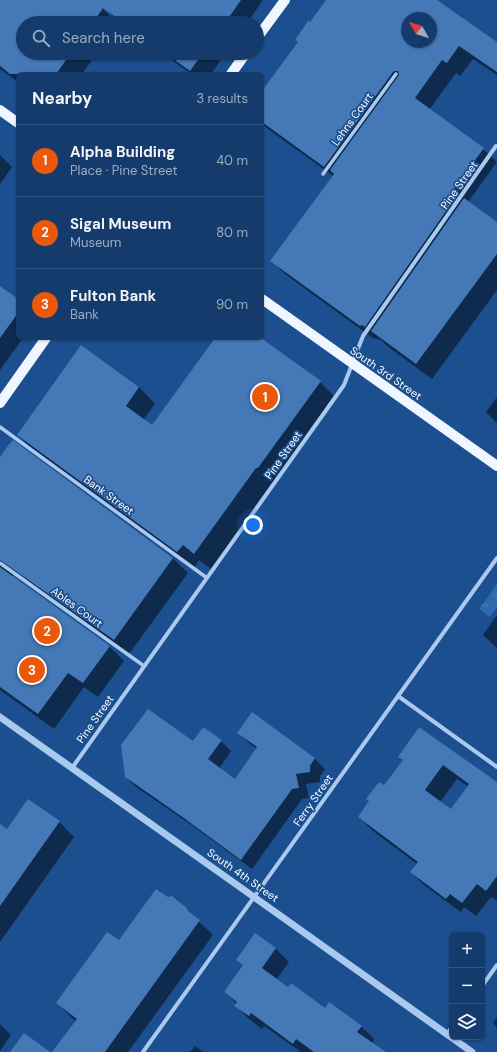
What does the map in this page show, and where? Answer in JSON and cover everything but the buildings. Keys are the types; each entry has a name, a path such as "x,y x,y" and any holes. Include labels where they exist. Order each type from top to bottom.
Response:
{"main road":[{"path":"264,28 285,0"},
{"path":"232,72 241,60"},
{"path":"0,110 16,122"},
{"name":"South 3rd Street","path":"264,301 497,466"},
{"path":"0,402 45,340"}],"street":[{"name":"Lehns Court","path":"323,174 396,74"},
{"name":"Pine Street","path":"72,768 344,385 363,336 496,146"},
{"name":"Bank Street","path":"0,427 207,578"},
{"name":"Ferry Street","path":"144,1052 497,558"},
{"name":"Ables Court","path":"0,563 144,666"},
{"path":"398,696 497,767"},
{"name":"South 4th Street","path":"0,717 472,1052"},
{"path":"485,982 497,965"}],"green space":[{"path":"497,584 497,607 490,617 479,609"}],"place":[{"name":"Alpha Building","path":"265,397"},
{"name":"Sigal Museum","path":"47,631"},
{"name":"Fulton Bank","path":"32,670"}]}
